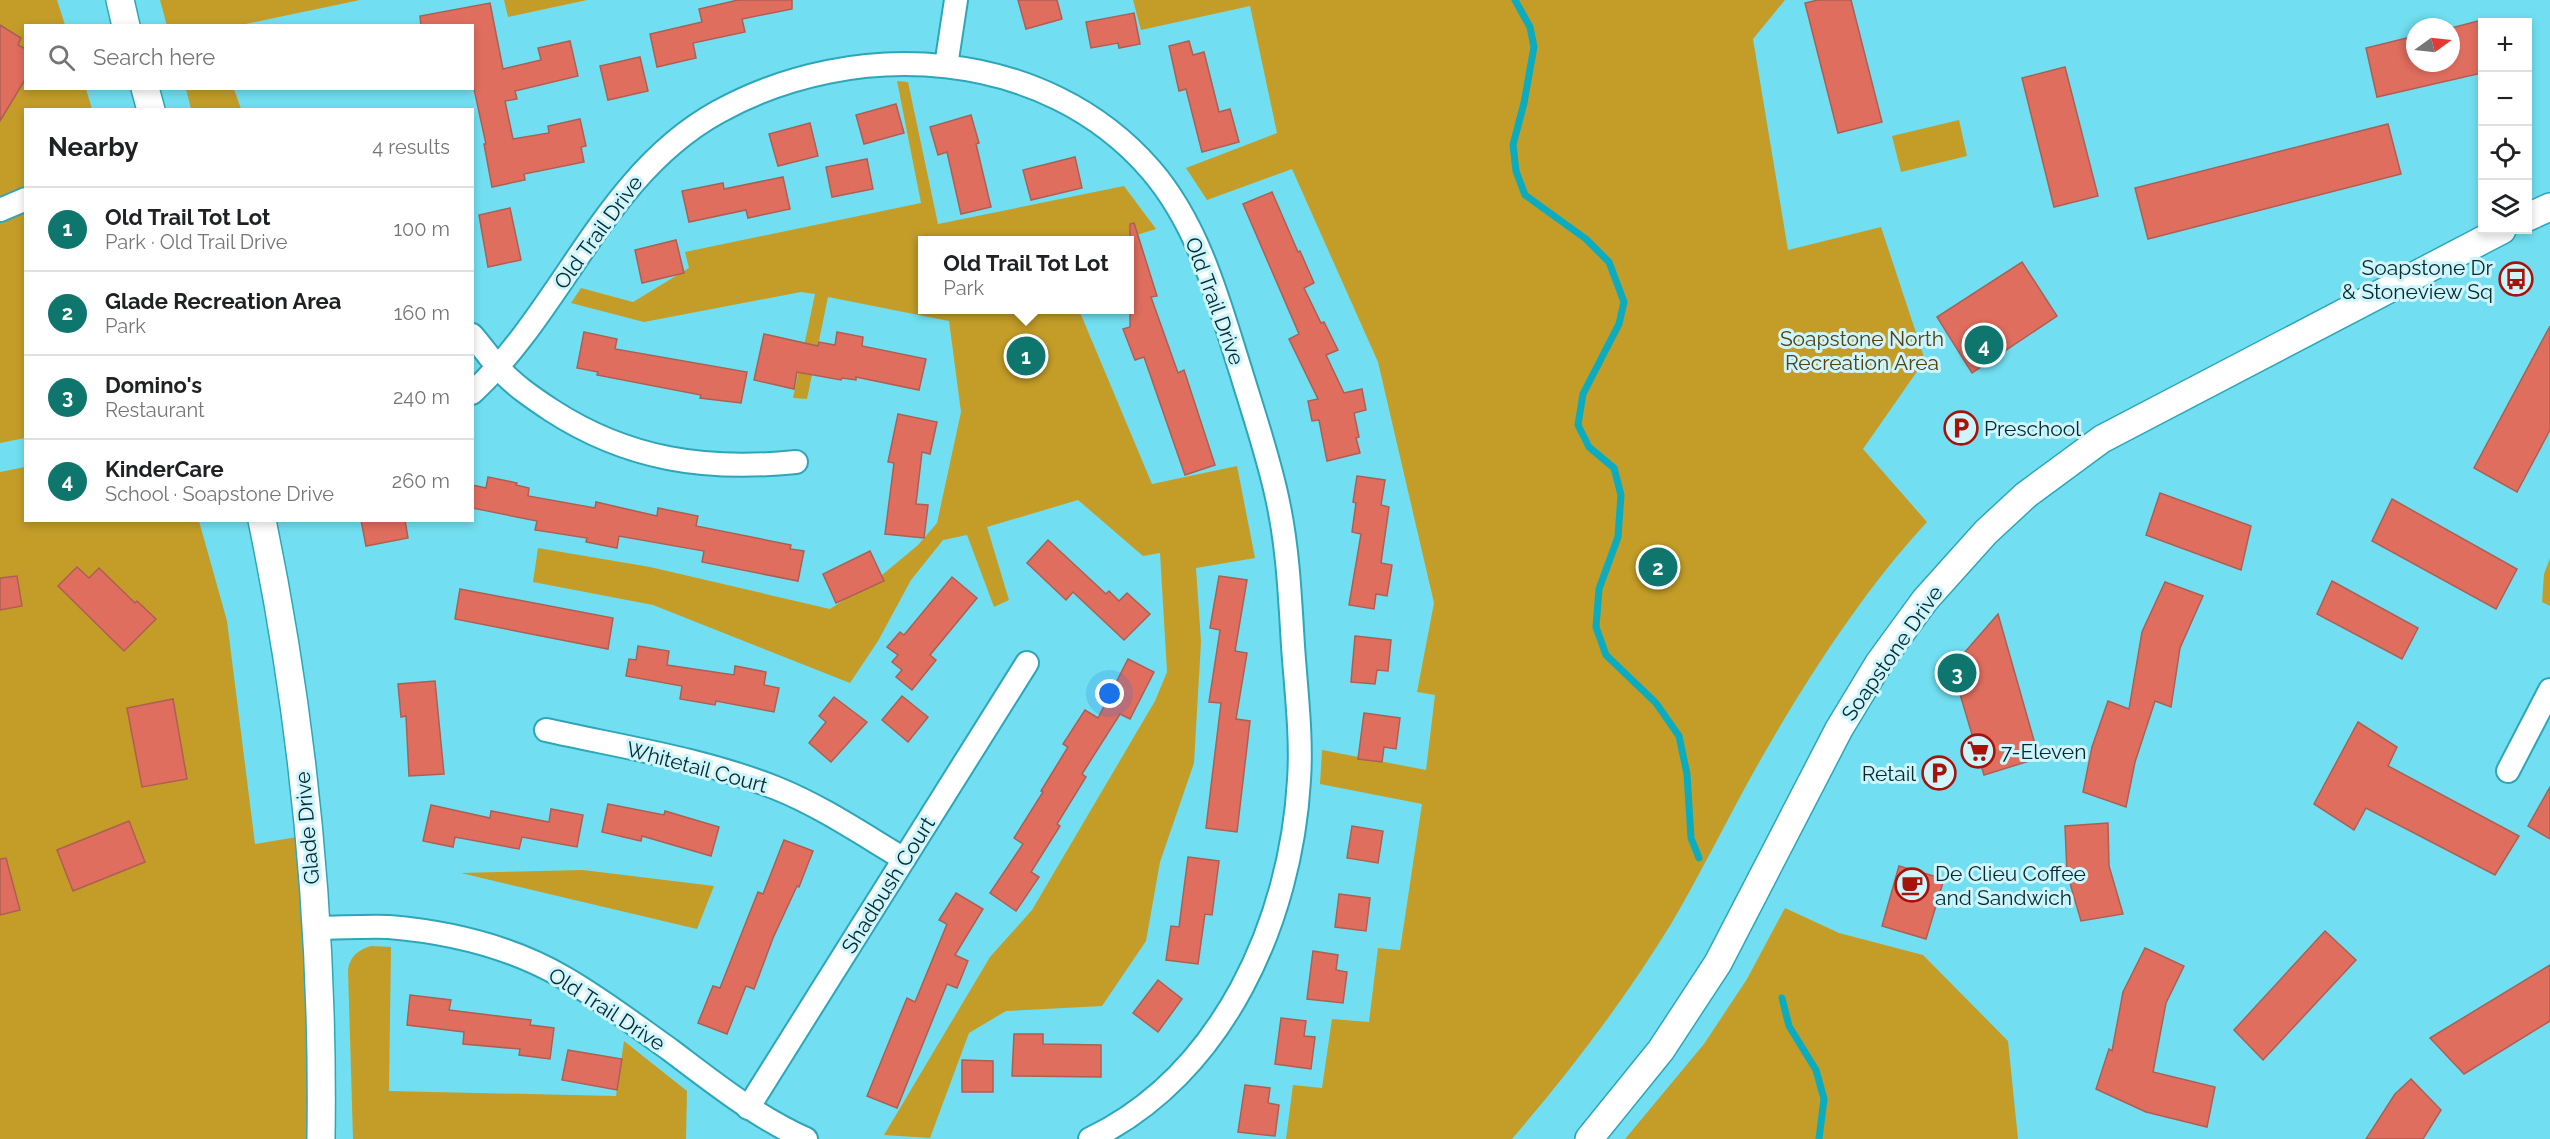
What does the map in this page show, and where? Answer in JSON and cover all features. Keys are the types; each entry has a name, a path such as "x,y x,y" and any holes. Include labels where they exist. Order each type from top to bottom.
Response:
{"street":[{"path":"120,0 126,24"},
{"path":"946,66 956,0"},
{"name":"Old Trail Drive","path":"474,391 499,369 613,206 642,172 671,145 714,114 757,92 789,81 848,67 899,63 946,66 1033,85 1080,109 1123,142 1154,172 1185,221 1206,265 1264,446 1278,503 1287,559 1299,724 1299,779 1294,830 1283,881 1267,932 1245,981 1218,1027 1188,1067 1163,1092 1131,1116 1090,1139"},
{"path":"146,90 150,108"},
{"path":"0,210 24,200"},
{"path":"2532,216 2550,207"},
{"name":"Soapstone Drive","path":"1589,1139 1661,1050 1718,963 1839,729 1879,663 1924,600 1986,532 2026,495 2102,439 2494,234"},
{"path":"474,338 499,369 532,397 573,424 613,443 655,456 703,465 752,467 796,462"},
{"name":"Glade Drive","path":"262,522 276,586 295,710 309,835 316,928 321,1139"},
{"name":"Shadbush Court","path":"748,1108 1027,663"},
{"path":"2508,771 2550,690"},
{"name":"Whitetail Court","path":"546,730 723,770 777,789 825,811 904,859"},
{"name":"Old Trail Drive","path":"316,928 387,927 435,933 483,944 528,960 573,983 748,1108 787,1131 806,1139"}],"green space":[{"path":"0,0 57,0 65,24 24,24 24,90 86,90 92,108 24,108 24,438 0,443"},
{"path":"160,0 360,0 246,24 166,24"},
{"path":"504,0 587,0 508,17"},
{"name":"Soapstone North Recreation Area","path":"1133,0 1785,0 1753,39 1788,250 1881,227 1925,360 1863,449 1927,522 1853,614 1807,682 1747,784 1671,924 1634,981 1555,1088 1512,1139 1286,1139 1293,1085 1322,1088 1332,1019 1369,1022 1378,948 1400,950 1422,804 1320,784 1322,750 1426,770 1435,695 1417,692 1434,603 1378,362 1292,169 1207,200 1186,168 1277,133 1250,6 1141,30"},
{"path":"897,81 908,82 938,224 1124,186 1156,229 1133,236 918,236 918,314 1081,314 1152,484 1237,466 1255,558 1196,568 1201,642 1194,763 1160,862 1146,941 1102,1006 1006,1011 969,1033 930,1138 884,1135 990,957 1032,910 1155,701 1167,672 1160,553 1143,556 1078,500 987,527 1009,600 994,607 967,535 943,540 911,580 878,641 850,683 653,605 533,582 538,548 650,567 830,609 882,575 918,545 937,523 961,412 949,321 828,297 807,399 793,398 815,294 801,292 644,322 571,303 581,288 633,302 689,268 685,252 921,203"},
{"path":"186,90 234,90 241,108 191,108"},
{"path":"1959,120 1967,156 1901,172 1892,136"},
{"path":"24,467 24,522 199,522 227,621 255,844 309,835 318,1139 0,1139 0,472"},
{"path":"2550,558 2550,606 2542,602 2544,574"},
{"path":"583,870 714,886 697,929 461,873"},
{"path":"1785,908 1839,933 1923,955 2008,1041 2018,1139 1625,1139 1704,1044 1747,979"},
{"path":"371,946 391,947 389,1091 616,1096 624,1041 687,1091 686,1139 353,1139 348,970 355,954"}],"building":[{"path":"738,0 792,0 792,9 742,19 745,32 693,43 696,58 657,67 650,34 702,22 699,9"},
{"path":"1018,0 1057,0 1062,19 1026,29"},
{"path":"1818,0 1851,0 1882,122 1838,133 1805,3"},
{"path":"490,3 503,69 541,60 538,48 570,41 578,76 515,91 517,99 505,101 513,139 549,133 548,126 580,119 586,146 581,147 584,162 524,174 525,180 492,187 484,144 486,144 474,89 474,24 421,24 420,16"},
{"path":"1134,13 1140,44 1119,48 1118,43 1091,48 1086,22"},
{"path":"2478,21 2478,74 2377,97 2366,48 2406,38 2406,72 2460,72 2460,26"},
{"path":"0,25 21,38 18,45 24,48 24,81 0,121"},
{"path":"1189,41 1193,55 1204,52 1219,112 1230,109 1239,142 1202,152 1186,89 1179,91 1169,46"},
{"path":"640,57 648,91 608,100 600,66"},
{"path":"2065,67 2098,196 2054,207 2022,78"},
{"path":"896,104 904,133 864,144 856,115"},
{"path":"971,115 979,143 976,144 991,207 961,214 947,152 938,155 930,127"},
{"path":"810,123 818,156 778,166 769,134"},
{"path":"2388,124 2401,174 2148,239 2135,188"},
{"path":"1075,157 1082,188 1031,200 1023,170"},
{"path":"867,159 873,189 832,197 826,167"},
{"path":"783,177 790,209 748,218 746,210 689,222 682,191 723,183 724,189"},
{"path":"1272,192 1314,283 1304,288 1321,323 1324,322 1338,350 1326,355 1344,393 1362,389 1366,410 1354,413 1360,453 1327,461 1319,420 1312,421 1308,401 1318,399 1289,339 1299,334 1243,204"},
{"path":"510,208 521,260 488,267 479,215"},
{"path":"1134,223 1157,296 1151,297 1178,373 1184,370 1215,465 1185,475 1144,357 1135,360 1123,329 1130,327 1130,314 1134,314 1134,236 1130,236 1130,224"},
{"path":"676,240 684,273 642,283 635,250"},
{"path":"2022,262 2057,316 1972,373 1937,317"},
{"path":"2550,326 2550,430 2517,492 2474,468"},
{"path":"584,332 617,339 615,349 747,372 741,403 700,398 701,395 597,375 598,372 577,368"},
{"path":"837,332 863,337 862,346 926,359 919,390 856,377 856,380 842,378 841,380 797,372 794,389 754,380 764,334 818,346 819,342 835,345"},
{"path":"898,414 937,422 930,454 922,452 916,504 928,505 924,538 885,534 894,463 888,462"},
{"path":"1357,476 1385,480 1381,505 1389,507 1381,563 1392,565 1387,596 1376,594 1374,609 1349,605 1361,534 1352,532"},
{"path":"488,477 529,488 528,496 595,508 596,502 657,516 658,508 698,516 696,526 791,545 790,549 804,551 798,581 702,562 704,551 619,536 617,548 586,542 587,538 535,530 537,521 474,508 474,485 486,488"},
{"path":"2160,493 2251,526 2241,570 2146,535"},
{"path":"2392,499 2517,569 2496,609 2372,541"},
{"path":"361,522 405,522 408,538 366,546"},
{"path":"1048,540 1106,594 1109,591 1119,601 1127,593 1150,614 1124,640 1073,592 1066,600 1027,563"},
{"path":"870,551 884,581 836,603 823,574"},
{"path":"77,567 89,578 99,568 135,603 137,601 156,619 124,651 58,586"},
{"path":"17,576 22,606 0,610 0,578"},
{"path":"1219,576 1247,580 1235,651 1247,653 1236,719 1250,721 1237,832 1206,828 1221,703 1209,702 1220,630 1210,628"},
{"path":"952,577 977,598 930,655 936,660 912,690 896,677 902,670 892,662 898,655 887,647 900,632 904,635"},
{"path":"2332,581 2418,628 2402,659 2317,614"},
{"path":"2165,582 2203,596 2180,648 2171,707 2155,701 2135,762 2126,807 2083,792 2092,747 2108,701 2129,709 2142,632"},
{"path":"460,589 613,618 608,649 455,619"},
{"path":"1998,614 2039,758 1984,775 1952,667"},
{"path":"1355,636 1391,640 1388,671 1377,670 1375,684 1351,682"},
{"path":"638,646 669,651 667,665 734,675 735,666 766,672 764,685 779,688 774,712 716,701 715,705 680,699 682,686 626,676 629,659 636,660"},
{"path":"1128,659 1154,672 1130,719 1120,714 1082,774 1086,777 1057,824 1060,826 1031,872 1039,877 1016,911 990,893 1023,844 1014,838 1068,747 1063,744 1085,710 1098,718"},
{"path":"435,681 444,774 409,776 406,716 401,717 398,684"},
{"path":"902,696 928,717 908,742 882,720"},
{"path":"834,697 867,722 831,762 809,743 826,722 819,716"},
{"path":"173,699 187,779 142,787 127,708"},
{"path":"1364,713 1400,718 1396,749 1384,747 1382,762 1358,759"},
{"path":"2358,722 2397,747 2388,766 2519,836 2495,875 2366,808 2354,830 2314,804"},
{"path":"2550,787 2550,839 2528,826"},
{"path":"608,804 664,815 665,811 719,827 711,856 642,836 641,841 602,832"},
{"path":"431,805 490,818 491,811 549,822 551,809 583,815 577,847 522,837 519,849 455,837 453,847 423,841"},
{"path":"129,821 145,862 73,891 57,850"},
{"path":"2108,823 2109,866 2123,914 2081,921 2067,873 2065,826"},
{"path":"1352,826 1383,831 1378,863 1347,858"},
{"path":"784,840 813,851 799,887 797,886 773,938 754,989 746,986 727,1034 698,1023 713,986 720,988 758,892 763,894"},
{"path":"1188,857 1219,861 1212,915 1205,914 1198,964 1166,960 1171,926 1179,927"},
{"path":"6,858 20,910 0,915 0,859"},
{"path":"1899,866 1944,879 1926,939 1882,926"},
{"path":"956,893 983,909 955,955 968,961 957,988 947,984 897,1108 867,1096 907,998 915,1002 947,924 939,920"},
{"path":"1339,894 1370,898 1366,931 1335,927"},
{"path":"2325,931 2356,960 2263,1060 2234,1030"},
{"path":"2145,948 2184,966 2166,1003 2153,1072 2215,1087 2207,1127 2146,1112 2096,1089 2109,1049 2112,1051 2123,992"},
{"path":"1313,951 1338,955 1336,970 1347,972 1343,1003 1307,999"},
{"path":"2550,965 2550,1021 2464,1074 2430,1038"},
{"path":"1158,980 1182,999 1158,1032 1133,1013"},
{"path":"410,995 451,1000 449,1010 531,1020 530,1025 554,1028 550,1059 519,1055 520,1049 463,1044 464,1032 407,1025"},
{"path":"1281,1018 1306,1021 1304,1036 1315,1037 1311,1069 1275,1064"},
{"path":"1014,1034 1043,1034 1043,1044 1101,1045 1101,1077 1012,1076"},
{"path":"568,1050 622,1059 617,1090 562,1080"},
{"path":"962,1060 993,1061 993,1092 962,1092"},
{"path":"2411,1079 2441,1110 2423,1139 2366,1139 2395,1094"},
{"path":"1245,1085 1270,1088 1268,1103 1279,1105 1275,1136 1238,1132"}],"waterway":[{"path":"1515,0 1530,27 1534,47 1524,103 1513,145 1516,171 1525,195 1586,239 1609,262 1624,302 1619,324 1583,394 1578,425 1589,447 1614,468 1621,495 1618,537 1599,589 1596,627 1606,655 1656,703 1679,736 1687,774 1691,838 1699,858"},
{"path":"1782,998 1789,1026 1816,1070 1824,1099 1819,1139"}],"place":[{"name":"Soapstone Dr & Stoneview Sq","path":"2516,279"},
{"name":"KinderCare","path":"1984,345"},
{"name":"Old Trail Tot Lot","path":"1026,356"},
{"name":"Preschool","path":"1961,428"},
{"name":"Glade Recreation Area","path":"1658,567"},
{"name":"Domino's","path":"1957,673"},
{"name":"7-Eleven","path":"1978,751"},
{"name":"Retail","path":"1939,773"},
{"name":"De Clieu Coffee and Sandwich","path":"1912,885"}]}
